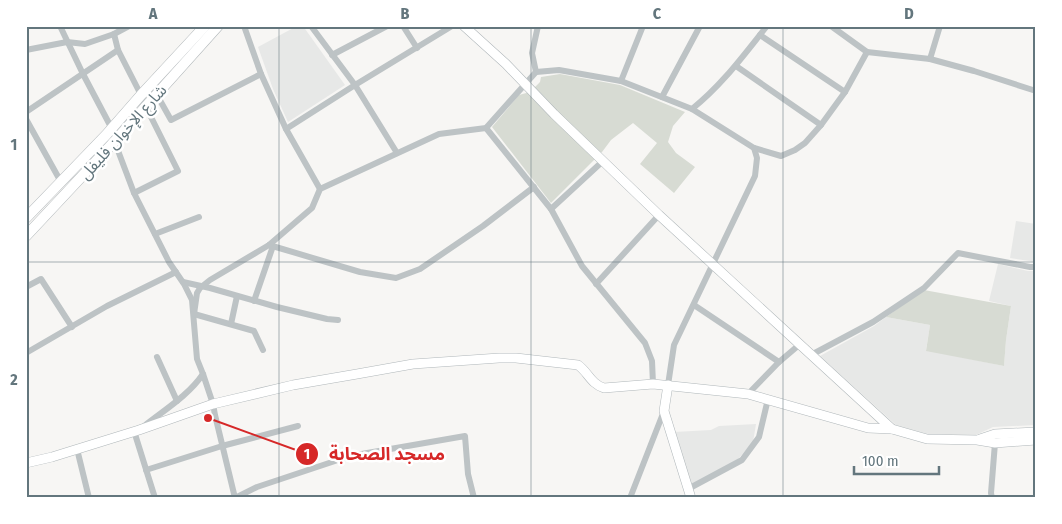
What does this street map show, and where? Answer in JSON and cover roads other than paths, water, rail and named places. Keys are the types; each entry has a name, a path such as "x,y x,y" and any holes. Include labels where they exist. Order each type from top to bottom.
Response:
{"main road":[{"name":"شارع الإخوان فليفل","path":"26,218 109,132 204,26"},
{"name":"شارع الإخوان فليفل","path":"26,236 146,108 218,26"}],"street":[{"path":"60,26 118,148 134,193 169,262 192,300 197,359 213,404 235,498 257,487 350,456 465,436 468,474 474,498"},
{"path":"26,50 67,42 85,44 114,34 129,26"},
{"path":"244,26 261,74 286,129 320,189"},
{"path":"311,26 355,85 397,153"},
{"path":"332,55 386,26"},
{"path":"403,26 417,48"},
{"path":"286,129 452,26"},
{"path":"464,26 506,64 659,215 892,429"},
{"path":"536,72 532,52 538,26"},
{"path":"621,81 643,26"},
{"path":"662,97 700,26"},
{"path":"692,109 706,98 736,66 767,26"},
{"path":"830,26 867,52 930,59 1035,89"},
{"path":"930,59 940,26"},
{"path":"114,34 118,50 178,171 134,193"},
{"path":"760,35 845,92"},
{"path":"26,112 118,50"},
{"path":"194,314 200,288 210,280 271,246 312,208 320,189 439,134 486,128 536,72 559,70 621,81 692,109 754,148 781,156 805,143 821,125 845,92 867,52"},
{"path":"736,66 821,125"},
{"path":"157,95 171,120 261,74"},
{"path":"26,119 61,182"},
{"path":"486,128 551,209 582,266 645,343 652,361 653,384"},
{"path":"630,498 664,411 674,345 755,176 756,158 754,148"},
{"path":"551,209 603,161"},
{"path":"271,246 360,272 396,278 420,269 483,226 534,187"},
{"path":"596,284 659,215"},
{"path":"155,234 200,217"},
{"path":"254,301 271,246"},
{"path":"811,355 873,322 924,288 958,253 1036,267"},
{"path":"26,353 107,306 176,272"},
{"path":"26,287 41,279 72,327"},
{"path":"182,282 327,319 338,320"},
{"path":"230,324 237,296"},
{"path":"694,305 779,362"},
{"path":"194,314 254,330 263,350"},
{"path":"748,394 779,362 799,345"},
{"path":"157,357 177,401"},
{"path":"26,463 52,457 213,404 294,386 413,364 499,358 516,358 578,365 594,383 604,388 653,384 748,394 868,428 892,429 926,440 977,440 994,443 1036,440"},
{"path":"136,430 177,401 198,382 203,374"},
{"path":"664,411 690,493 742,460 759,437 768,399"},
{"path":"146,470 222,446 298,426"},
{"path":"136,430 155,498"},
{"path":"977,440 995,434 1036,432"},
{"path":"992,498 994,443"},
{"path":"77,449 89,498"}],"place":[{"name":"مسجد الصحابة","path":"208,418"}]}
